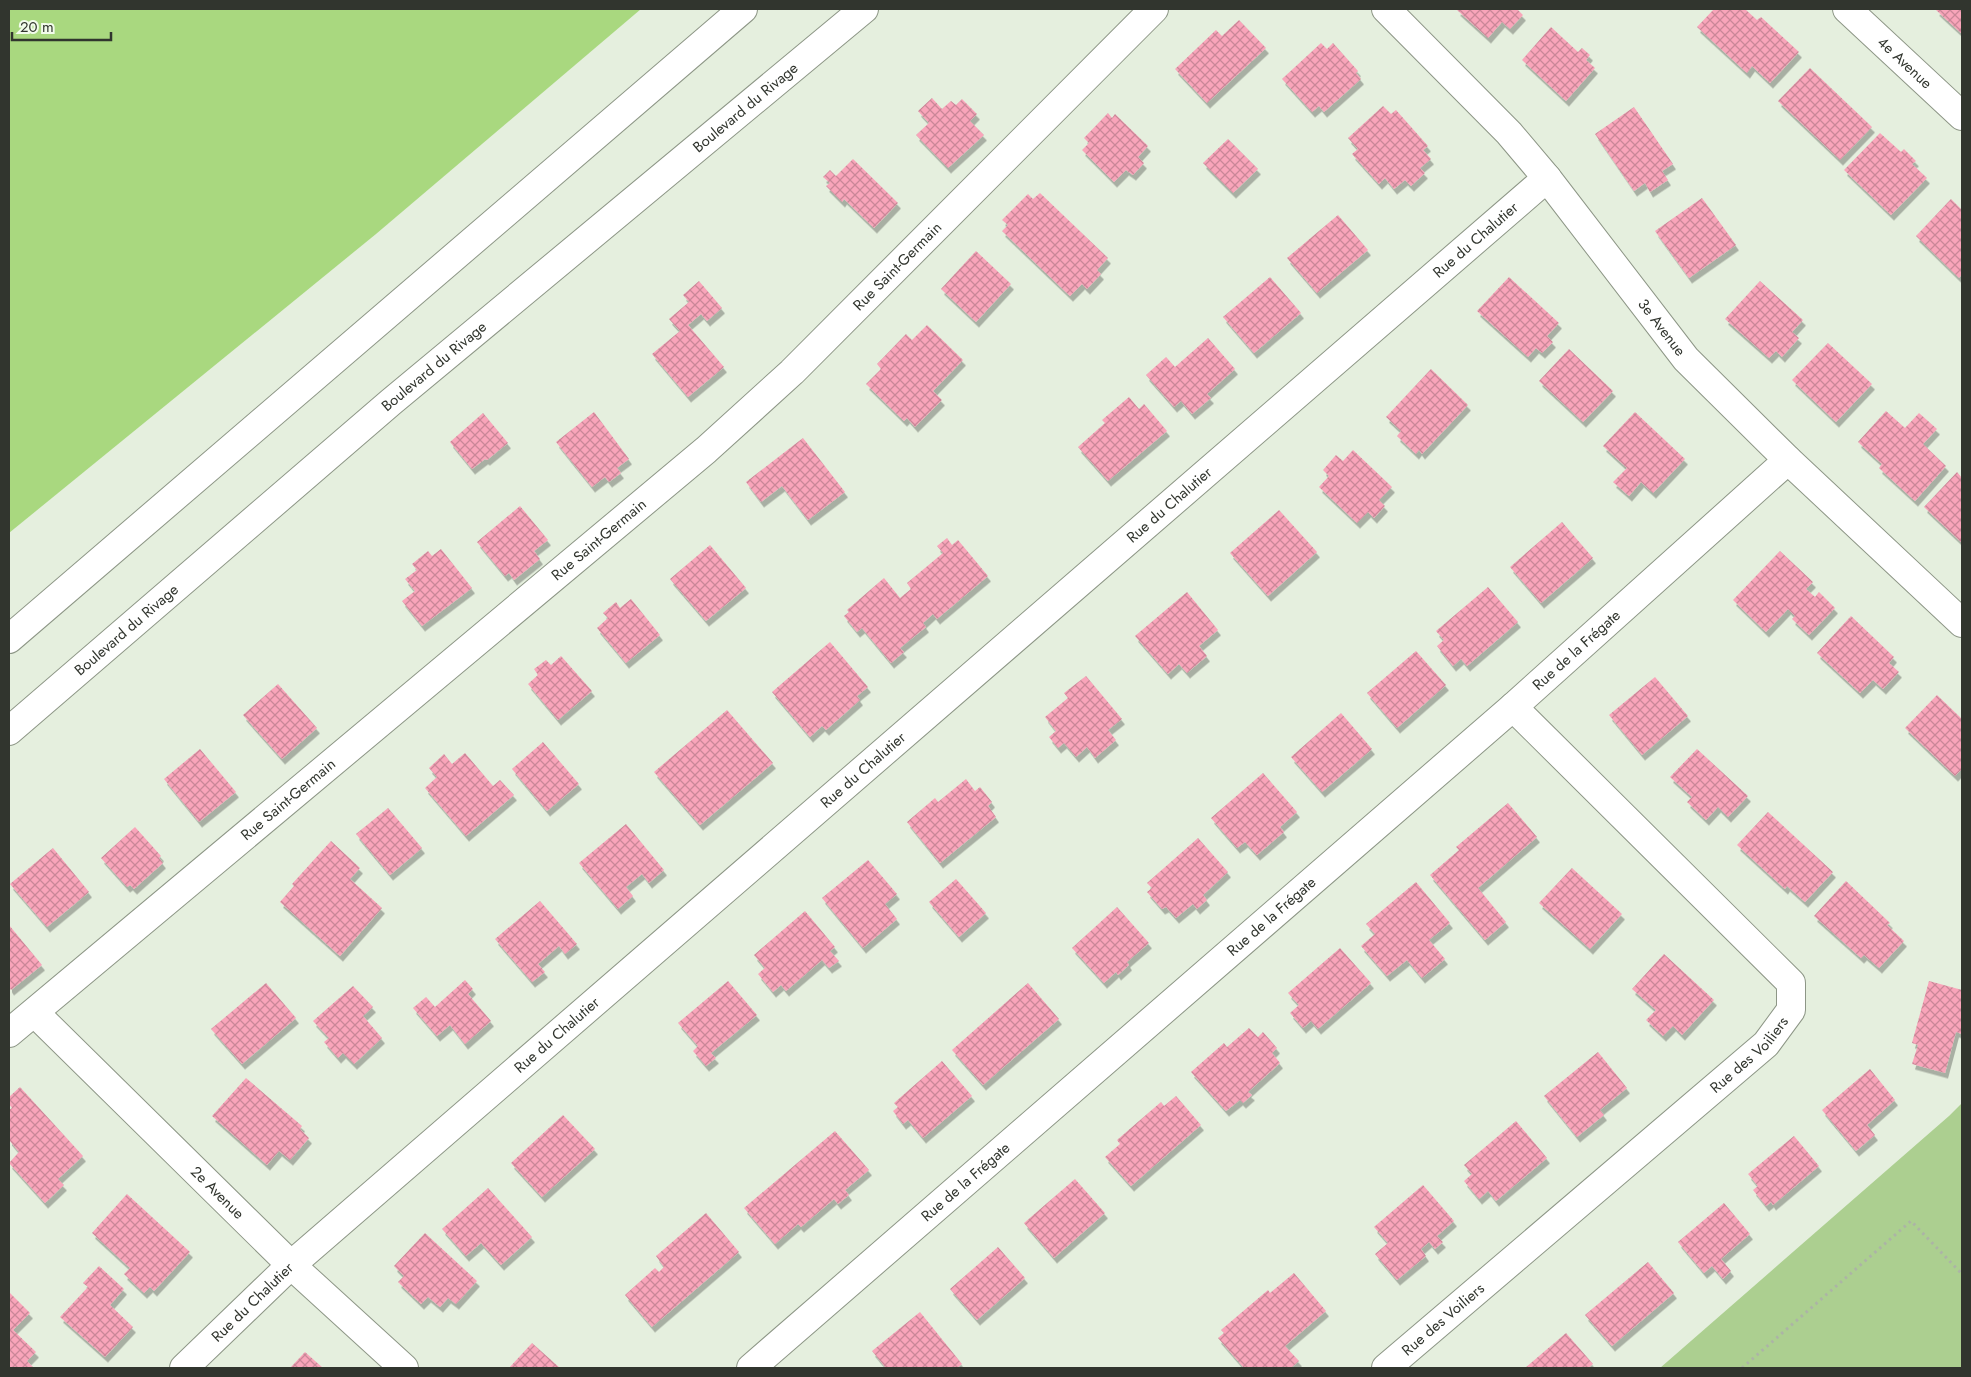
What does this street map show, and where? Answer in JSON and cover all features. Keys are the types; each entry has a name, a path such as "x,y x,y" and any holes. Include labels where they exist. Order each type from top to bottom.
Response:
{"street":[{"path":"9,639 743,9"},
{"name":"Boulevard du Rivage","path":"9,731 391,402 864,9"},
{"name":"Rue Saint-Germain","path":"9,1033 706,450 792,372 1154,9"},
{"name":"3e Avenue","path":"1386,9 1509,133 1547,178 1686,359 1788,460 1962,623"},
{"name":"4e Avenue","path":"1847,9 1962,116"},
{"name":"Rue du Chalutier","path":"184,1368 291,1265 1547,178"},
{"name":"Rue de la Frégate","path":"751,1368 1512,707 1788,460"},
{"name":"Rue des Voiliers","path":"1386,1368 1766,1044 1791,1010 1791,983 1512,707"},
{"name":"2e Avenue","path":"35,1013 291,1265 404,1368"}],"path":[{"path":"1742,1368 1911,1221 1962,1274"}],"shaded area":[{"path":"9,9 641,9 376,234 9,533"},
{"path":"1962,1103 1962,1368 1660,1368 1949,1116"}],"building":[{"path":"1517,9 1523,15 1510,29 1502,22 1488,38 1457,10"},
{"path":"1714,9 1745,9 1757,20 1761,17 1799,52 1770,83 1752,66 1747,73 1697,27"},
{"path":"1962,9 1962,34 1936,10"},
{"path":"1239,20 1266,48 1207,103 1175,69 1216,30 1222,36"},
{"path":"1551,27 1578,52 1582,48 1590,55 1586,60 1595,68 1566,101 1522,60"},
{"path":"1321,43 1327,49 1333,43 1358,71 1356,73 1361,79 1324,112 1319,106 1312,112 1282,79"},
{"path":"1810,68 1872,127 1840,160 1778,101"},
{"path":"932,98 942,109 951,101 956,105 962,99 977,114 970,121 984,135 948,168 916,135 929,123 918,111"},
{"path":"1383,106 1391,114 1396,110 1428,146 1423,150 1431,159 1420,168 1425,173 1411,186 1405,180 1394,189 1385,178 1379,184 1352,154 1358,149 1348,138"},
{"path":"1634,107 1673,164 1662,171 1668,180 1650,192 1645,183 1634,191 1595,134"},
{"path":"1108,113 1112,118 1115,114 1148,146 1138,157 1144,163 1133,175 1126,170 1114,182 1082,150 1089,143 1084,138"},
{"path":"1880,133 1901,152 1904,149 1916,161 1912,164 1927,178 1891,215 1844,170"},
{"path":"1228,139 1258,169 1233,193 1203,163"},
{"path":"853,159 898,203 874,228 844,199 842,202 826,186 830,183 823,177 830,170 836,176"},
{"path":"1040,193 1108,258 1097,270 1101,274 1087,289 1082,284 1070,296 1002,231 1008,225 1002,220 1028,194 1033,199"},
{"path":"1702,198 1736,245 1689,278 1655,231"},
{"path":"1951,199 1962,210 1962,274 1959,278 1916,236"},
{"path":"1338,215 1368,250 1317,293 1287,258"},
{"path":"976,251 1011,284 976,322 941,289"},
{"path":"1270,277 1301,313 1254,353 1223,317"},
{"path":"1509,277 1559,323 1547,336 1553,342 1542,353 1536,348 1528,357 1477,311"},
{"path":"699,281 722,308 707,321 701,314 688,325 724,367 688,397 652,354 680,331 669,319 689,302 683,295"},
{"path":"1760,281 1803,320 1792,332 1799,338 1782,357 1776,351 1769,358 1725,319"},
{"path":"927,325 963,360 933,391 942,400 915,427 907,418 904,421 866,384 881,369 877,364 906,334 912,340"},
{"path":"1208,338 1235,369 1207,394 1211,398 1192,414 1181,401 1174,407 1146,375 1166,357 1175,367"},
{"path":"1828,343 1872,384 1836,422 1792,380"},
{"path":"1569,349 1613,391 1583,422 1539,381"},
{"path":"1431,369 1468,405 1422,454 1419,450 1416,454 1397,436 1401,431 1386,417"},
{"path":"1129,397 1139,409 1144,404 1167,431 1108,481 1078,447 1105,423 1102,420"},
{"path":"1886,411 1905,428 1919,413 1937,429 1923,444 1946,466 1915,501 1879,468 1882,464 1858,442"},
{"path":"594,412 629,459 617,468 621,473 609,482 605,477 592,487 556,442"},
{"path":"1635,412 1685,459 1653,493 1641,482 1629,496 1613,482 1627,468 1603,446"},
{"path":"483,413 508,443 472,469 450,442"},
{"path":"803,438 845,492 808,520 782,486 761,502 746,482"},
{"path":"1353,450 1392,487 1379,500 1385,506 1374,518 1368,512 1357,523 1319,487 1329,476 1323,470 1336,455 1343,461"},
{"path":"1957,472 1962,478 1962,543 1924,507"},
{"path":"520,506 548,540 534,551 540,559 514,580 509,573 505,576 477,542"},
{"path":"1279,510 1317,552 1268,596 1230,553"},
{"path":"1562,522 1593,558 1541,603 1510,567"},
{"path":"947,538 952,545 958,540 988,576 937,619 933,614 923,623 926,627 900,648 904,652 891,663 862,628 857,632 844,616 849,612 847,610 884,578 900,598 911,589 907,583 943,553 937,546"},
{"path":"710,545 746,588 706,621 670,579"},
{"path":"441,549 472,588 422,626 402,601 415,591 405,579 417,570 412,564 428,551 432,556"},
{"path":"1780,551 1813,582 1806,589 1815,597 1819,592 1835,608 1809,635 1792,619 1795,616 1788,609 1766,632 1733,600"},
{"path":"1488,587 1518,622 1467,666 1461,659 1453,666 1437,646 1444,640 1436,631"},
{"path":"1187,592 1218,630 1199,646 1207,656 1187,673 1179,664 1168,674 1135,636"},
{"path":"631,599 660,635 626,663 597,628 608,618 603,613 616,602 620,608"},
{"path":"1851,616 1894,657 1889,663 1899,672 1883,689 1873,680 1860,693 1817,653"},
{"path":"830,642 868,687 857,696 860,700 826,730 822,726 810,737 772,692"},
{"path":"1416,651 1446,685 1397,728 1367,693"},
{"path":"561,656 592,691 558,720 528,684 538,675 534,669 546,660 551,665"},
{"path":"1086,676 1122,719 1108,730 1116,740 1095,758 1087,747 1076,757 1064,743 1058,748 1049,737 1056,731 1045,717 1068,698 1064,693"},
{"path":"1655,677 1688,716 1642,755 1609,715"},
{"path":"278,684 317,728 282,759 243,715"},
{"path":"1937,695 1962,719 1962,769 1955,776 1905,728"},
{"path":"727,710 773,763 700,825 654,772"},
{"path":"1341,713 1372,749 1322,792 1291,757"},
{"path":"543,742 579,784 547,811 512,769"},
{"path":"200,749 236,792 199,822 164,779"},
{"path":"1697,749 1748,796 1728,817 1718,807 1706,820 1687,802 1692,797 1670,777"},
{"path":"465,753 493,786 500,780 514,795 466,836 425,788 437,777 429,768 444,754 452,764"},
{"path":"1263,773 1297,812 1280,827 1284,832 1257,855 1245,842 1237,848 1211,818"},
{"path":"966,779 975,791 980,787 992,802 988,806 996,817 940,863 907,822 935,798 938,802"},
{"path":"1508,803 1537,837 1478,888 1506,922 1485,940 1430,875 1459,850 1456,847"},
{"path":"388,808 422,848 390,875 356,834"},
{"path":"1768,812 1833,872 1805,902 1787,886 1785,889 1737,845"},
{"path":"626,824 664,870 649,883 642,874 626,887 633,896 618,909 579,863"},
{"path":"135,827 161,856 159,858 163,863 134,889 130,885 127,887 101,858"},
{"path":"1198,838 1228,872 1203,895 1207,900 1197,909 1193,904 1176,918 1166,907 1162,909 1147,892 1152,888 1147,883"},
{"path":"331,841 360,868 350,879 382,908 340,956 280,902 294,886 292,884"},
{"path":"53,848 89,892 47,927 10,884"},
{"path":"868,860 897,894 885,904 897,919 863,948 822,898"},
{"path":"1572,868 1622,914 1590,949 1539,903"},
{"path":"956,879 986,913 959,937 929,902"},
{"path":"1846,881 1890,923 1887,925 1904,941 1879,968 1864,955 1861,958 1814,916"},
{"path":"1416,882 1450,923 1429,940 1445,959 1422,978 1407,960 1387,976 1361,946 1375,934 1366,924"},
{"path":"540,901 577,944 565,954 559,946 538,964 545,972 532,982 495,939"},
{"path":"1117,907 1149,943 1127,962 1129,965 1118,975 1116,972 1104,983 1072,948"},
{"path":"805,911 835,947 830,951 839,961 829,968 822,960 786,991 781,985 773,992 758,974 765,968 754,955"},
{"path":"9,925 42,965 11,990 9,987"},
{"path":"1340,948 1371,983 1318,1029 1311,1021 1303,1028 1290,1013 1299,1005 1288,993"},
{"path":"1664,954 1714,1000 1682,1035 1673,1026 1663,1036 1646,1020 1656,1010 1632,989"},
{"path":"465,980 473,989 468,994 491,1021 465,1044 450,1025 437,1036 413,1008 426,997 435,1007"},
{"path":"728,981 757,1015 711,1053 716,1058 706,1066 693,1051 698,1046 678,1023"},
{"path":"1929,981 1962,990 1962,1034 1956,1032 1945,1073 1912,1064 1918,1045 1912,1043"},
{"path":"266,983 296,1018 242,1064 211,1029"},
{"path":"1028,983 1059,1019 983,1085 952,1050"},
{"path":"353,986 373,1007 363,1016 382,1038 354,1064 343,1053 338,1058 324,1042 329,1038 313,1021"},
{"path":"1249,1028 1258,1037 1263,1032 1277,1048 1272,1053 1280,1063 1248,1092 1252,1095 1243,1103 1240,1100 1226,1111 1191,1072 1224,1043 1227,1047"},
{"path":"1598,1052 1627,1088 1600,1110 1604,1115 1577,1137 1544,1096"},
{"path":"942,1061 972,1096 923,1138 908,1120 903,1124 893,1111 898,1107 894,1103"},
{"path":"1870,1069 1895,1100 1867,1125 1875,1135 1856,1151 1822,1110"},
{"path":"246,1078 302,1126 300,1129 309,1138 290,1160 279,1151 267,1165 212,1116"},
{"path":"20,1087 83,1156 58,1179 64,1185 45,1203 9,1163 19,1152 9,1140 9,1110 12,1108 9,1104 9,1097"},
{"path":"1176,1096 1201,1125 1131,1186 1105,1157 1120,1144 1117,1140 1161,1102 1164,1106"},
{"path":"563,1115 595,1149 542,1197 511,1163"},
{"path":"1516,1121 1547,1158 1496,1201 1488,1191 1479,1199 1464,1181 1472,1174 1464,1165"},
{"path":"835,1131 869,1170 845,1190 849,1195 838,1204 834,1199 801,1227 798,1224 775,1244 744,1208"},
{"path":"1794,1136 1819,1166 1773,1205 1771,1202 1766,1206 1753,1190 1758,1186 1748,1174"},
{"path":"1075,1179 1105,1213 1054,1258 1024,1223"},
{"path":"1423,1185 1454,1221 1437,1236 1443,1242 1435,1249 1429,1242 1421,1249 1426,1256 1397,1280 1375,1254 1388,1243 1374,1227"},
{"path":"488,1188 532,1237 501,1265 481,1243 466,1256 442,1229"},
{"path":"127,1194 190,1252 154,1291 150,1287 144,1293 124,1274 130,1268 92,1233"},
{"path":"1724,1203 1750,1234 1721,1259 1731,1271 1723,1279 1712,1266 1704,1273 1678,1242"},
{"path":"706,1213 739,1252 652,1327 625,1295 655,1268 659,1272 664,1267 656,1256"},
{"path":"425,1233 477,1281 456,1304 448,1298 440,1307 428,1297 421,1304 398,1282 404,1276 394,1266"},
{"path":"998,1247 1025,1278 977,1320 950,1289"},
{"path":"1648,1262 1674,1293 1612,1346 1585,1315"},
{"path":"99,1266 124,1289 110,1305 133,1327 105,1357 60,1317 88,1287 83,1283"},
{"path":"1294,1273 1326,1311 1285,1346 1299,1361 1291,1368 1244,1368 1218,1338 1224,1333 1221,1330 1268,1290 1270,1293"},
{"path":"9,1292 30,1313 13,1330 36,1352 27,1361 34,1368 9,1368"},
{"path":"920,1312 962,1364 957,1368 886,1368 872,1351"},
{"path":"1566,1333 1593,1364 1588,1368 1525,1368"},
{"path":"532,1343 560,1368 509,1368"},
{"path":"305,1352 323,1368 290,1368"}]}
